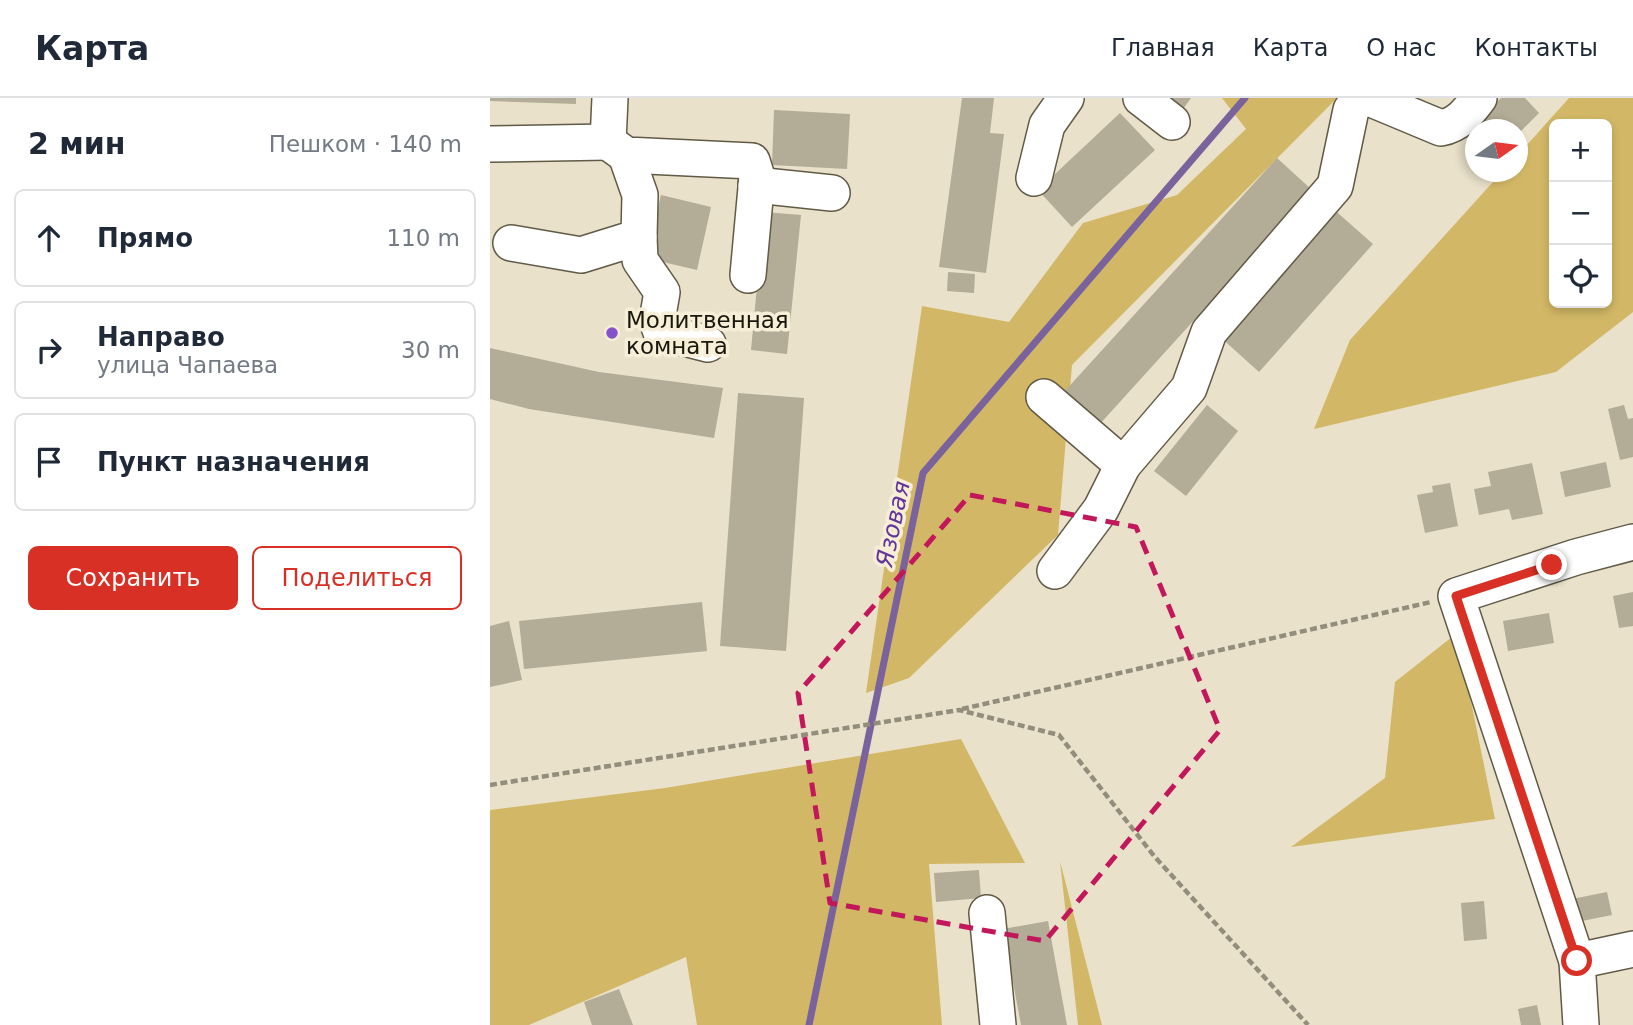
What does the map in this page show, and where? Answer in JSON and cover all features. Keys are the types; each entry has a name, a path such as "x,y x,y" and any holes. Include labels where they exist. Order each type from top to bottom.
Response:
{"street":[{"path":"610,98 617,149 640,195 640,260 660,286 657,321 661,332 708,344"},
{"path":"1034,178 1047,125 1066,98"},
{"path":"1141,98 1172,122"},
{"path":"1055,571 1101,509 1123,465 1189,388 1209,332 1335,186 1352,110 1359,98"},
{"path":"1370,98 1441,128 1453,126 1479,98"},
{"path":"490,144 617,149 752,161 756,167 757,185 748,275"},
{"path":"757,185 832,193"},
{"path":"511,243 581,255 639,237"},
{"path":"1044,397 1123,465"},
{"path":"1581,1025 1577,961 1456,596 1576,557 1633,542"},
{"path":"987,913 998,1025"},
{"path":"1577,961 1633,948"}],"path":[{"path":"490,785 959,710 1456,596"},
{"path":"959,710 1059,735 1154,856 1308,1025"}],"highlighted area":[{"path":"970,495 1136,527 1220,730 1045,941 830,903 798,693"}],"shaded area":[{"path":"1222,98 1337,98 1072,365 1058,535 909,678 866,693 922,306 1009,322 1083,223 1177,195 1246,129"},
{"path":"1569,98 1633,98 1633,312 1556,372 1314,429 1350,340 1493,182 1528,182 1528,144 1549,120 1549,308 1612,308 1612,119 1550,119"},
{"path":"1457,633 1495,819 1291,847 1385,778 1395,682"},
{"path":"961,739 1025,863 929,864 942,1025 697,1025 686,957 529,1025 490,1025 490,810 665,788"},
{"path":"1060,861 1102,1025 1078,1025"}],"building":[{"path":"490,98 576,98 576,104 490,101"},
{"path":"962,98 994,98 990,133 1004,134 986,273 939,267"},
{"path":"1162,98 1191,98 1181,112"},
{"path":"1501,98 1525,98 1539,113 1528,124 1528,119 1481,117"},
{"path":"774,110 850,114 847,169 772,165"},
{"path":"1120,113 1155,150 1072,227 1038,190"},
{"path":"1277,158 1312,190 1099,425 1063,393"},
{"path":"661,195 711,207 697,270 646,258"},
{"path":"1331,207 1373,244 1259,372 1218,335"},
{"path":"764,212 801,215 787,354 751,350"},
{"path":"948,272 975,274 974,293 947,291"},
{"path":"490,348 599,372 723,388 714,438 529,409 490,399"},
{"path":"738,393 804,398 786,651 720,646"},
{"path":"1207,405 1238,431 1186,496 1154,471"},
{"path":"1624,405 1628,419 1633,418 1633,457 1620,460 1608,409"},
{"path":"1606,462 1611,487 1565,497 1560,472"},
{"path":"1532,463 1543,514 1512,520 1509,509 1479,515 1474,489 1491,486 1488,472"},
{"path":"1450,483 1458,526 1425,533 1417,495 1433,492 1432,486"},
{"path":"1633,592 1633,626 1619,628 1613,596"},
{"path":"702,602 707,651 524,669 519,621"},
{"path":"1549,613 1554,643 1508,651 1503,621"},
{"path":"509,621 522,680 490,687 490,626"},
{"path":"979,870 981,898 936,902 934,873"},
{"path":"1607,892 1612,915 1577,922 1572,899"},
{"path":"1484,901 1487,939 1464,941 1461,903"},
{"path":"1048,921 1067,1025 1021,1025 1003,929"},
{"path":"619,989 633,1025 592,1025 584,1002"},
{"path":"1537,1005 1541,1025 1521,1025 1518,1009"}],"waterway":[{"name":"Язовая","path":"809,1025 923,473 1245,98"}],"place":[{"name":"Молитвенная комната","path":"612,333"}],"route":[{"path":"1552,565 1456,596 1577,961"}]}
